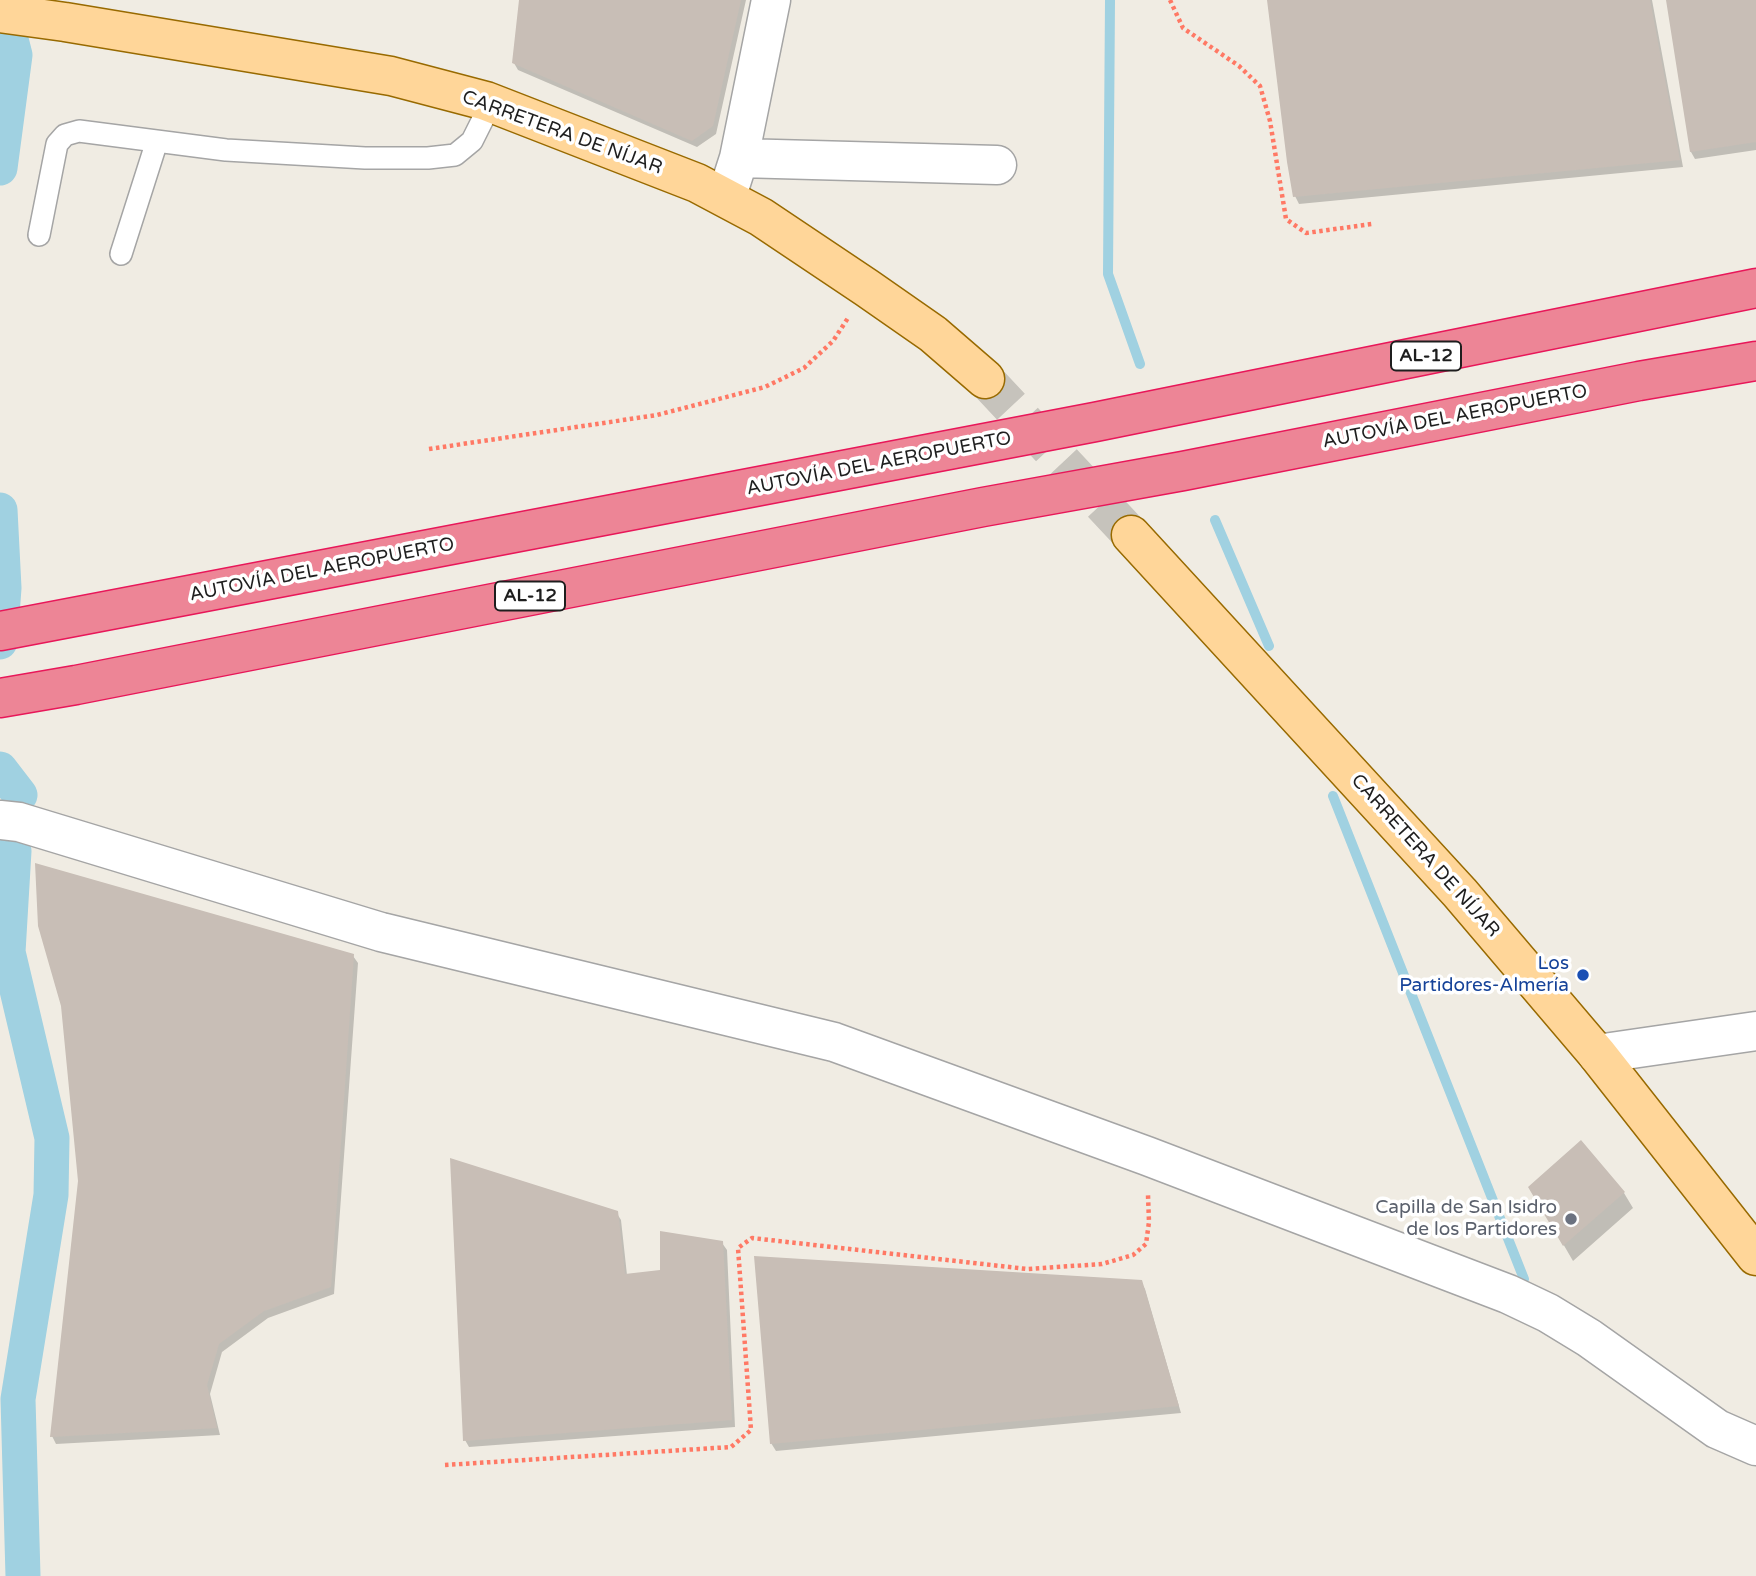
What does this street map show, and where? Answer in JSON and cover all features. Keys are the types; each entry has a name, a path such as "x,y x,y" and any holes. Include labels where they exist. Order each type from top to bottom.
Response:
{"highway":[{"name":"AUTOVÍA DEL AEROPUERTO","path":"0,631 1082,425 1756,288"},
{"name":"AUTOVÍA DEL AEROPUERTO","path":"0,698 983,507 1756,361"}],"main road":[{"name":"CARRETERA DE NÍJAR","path":"0,13 391,76 486,101 697,183 726,198 761,218 933,334 985,379"},
{"name":"CARRETERA DE NÍJAR","path":"1131,536 1460,893 1597,1054 1753,1248"}],"street":[{"path":"726,198 740,158 771,0"},
{"path":"740,158 997,165"},
{"path":"0,820 19,821 381,932 834,1042 1147,1156 1508,1294 1548,1313 1589,1338 1717,1429 1756,1446"},
{"path":"1597,1054 1756,1031"}],"lane":[{"path":"39,235 57,144 65,135 79,131 226,150 365,158 428,158 455,155 472,141 485,115 486,101"},
{"path":"121,254 157,141"}],"path":[{"path":"1170,0 1183,28 1239,66 1260,86 1270,121 1286,219 1306,233 1371,224"},
{"path":"429,449 657,415 765,387 804,368 833,341 867,288"},
{"path":"445,1465 731,1447 751,1430 738,1248 752,1238 1027,1269 1102,1264 1133,1255 1146,1244 1149,1223 1147,1156"}],"building":[{"path":"519,0 741,0 713,126 692,141 512,63"},
{"path":"1267,0 1650,0 1680,160 1293,197"},
{"path":"1666,0 1756,0 1756,142 1690,152"},
{"path":"35,863 354,954 331,1287 264,1311 219,1344 207,1385 217,1428 50,1437 78,1181 61,1006 38,926"},
{"name":"Capilla de San Isidro de los Partidores","path":"1581,1140 1625,1192 1563,1246 1528,1187"},
{"path":"450,1158 618,1211 625,1274 660,1270 660,1231 723,1241 732,1420 463,1441"},
{"path":"754,1256 1142,1280 1179,1406 770,1444"}],"waterway":[{"path":"0,168 15,55 1,0"},
{"path":"1110,0 1108,274 1140,364"},
{"path":"0,510 4,588 0,642"},
{"path":"1215,520 1269,646"},
{"path":"0,769 20,795"},
{"path":"1333,796 1524,1279"},
{"path":"14,851 8,952 52,1138 51,1195 18,1399 23,1576"}],"tunnel":[{"path":"985,379 1131,535"}],"place":[{"name":"Los Partidores-Almería","path":"1583,975"},
{"name":"Capilla de San Isidro de los Partidores","path":"1571,1219"}]}
